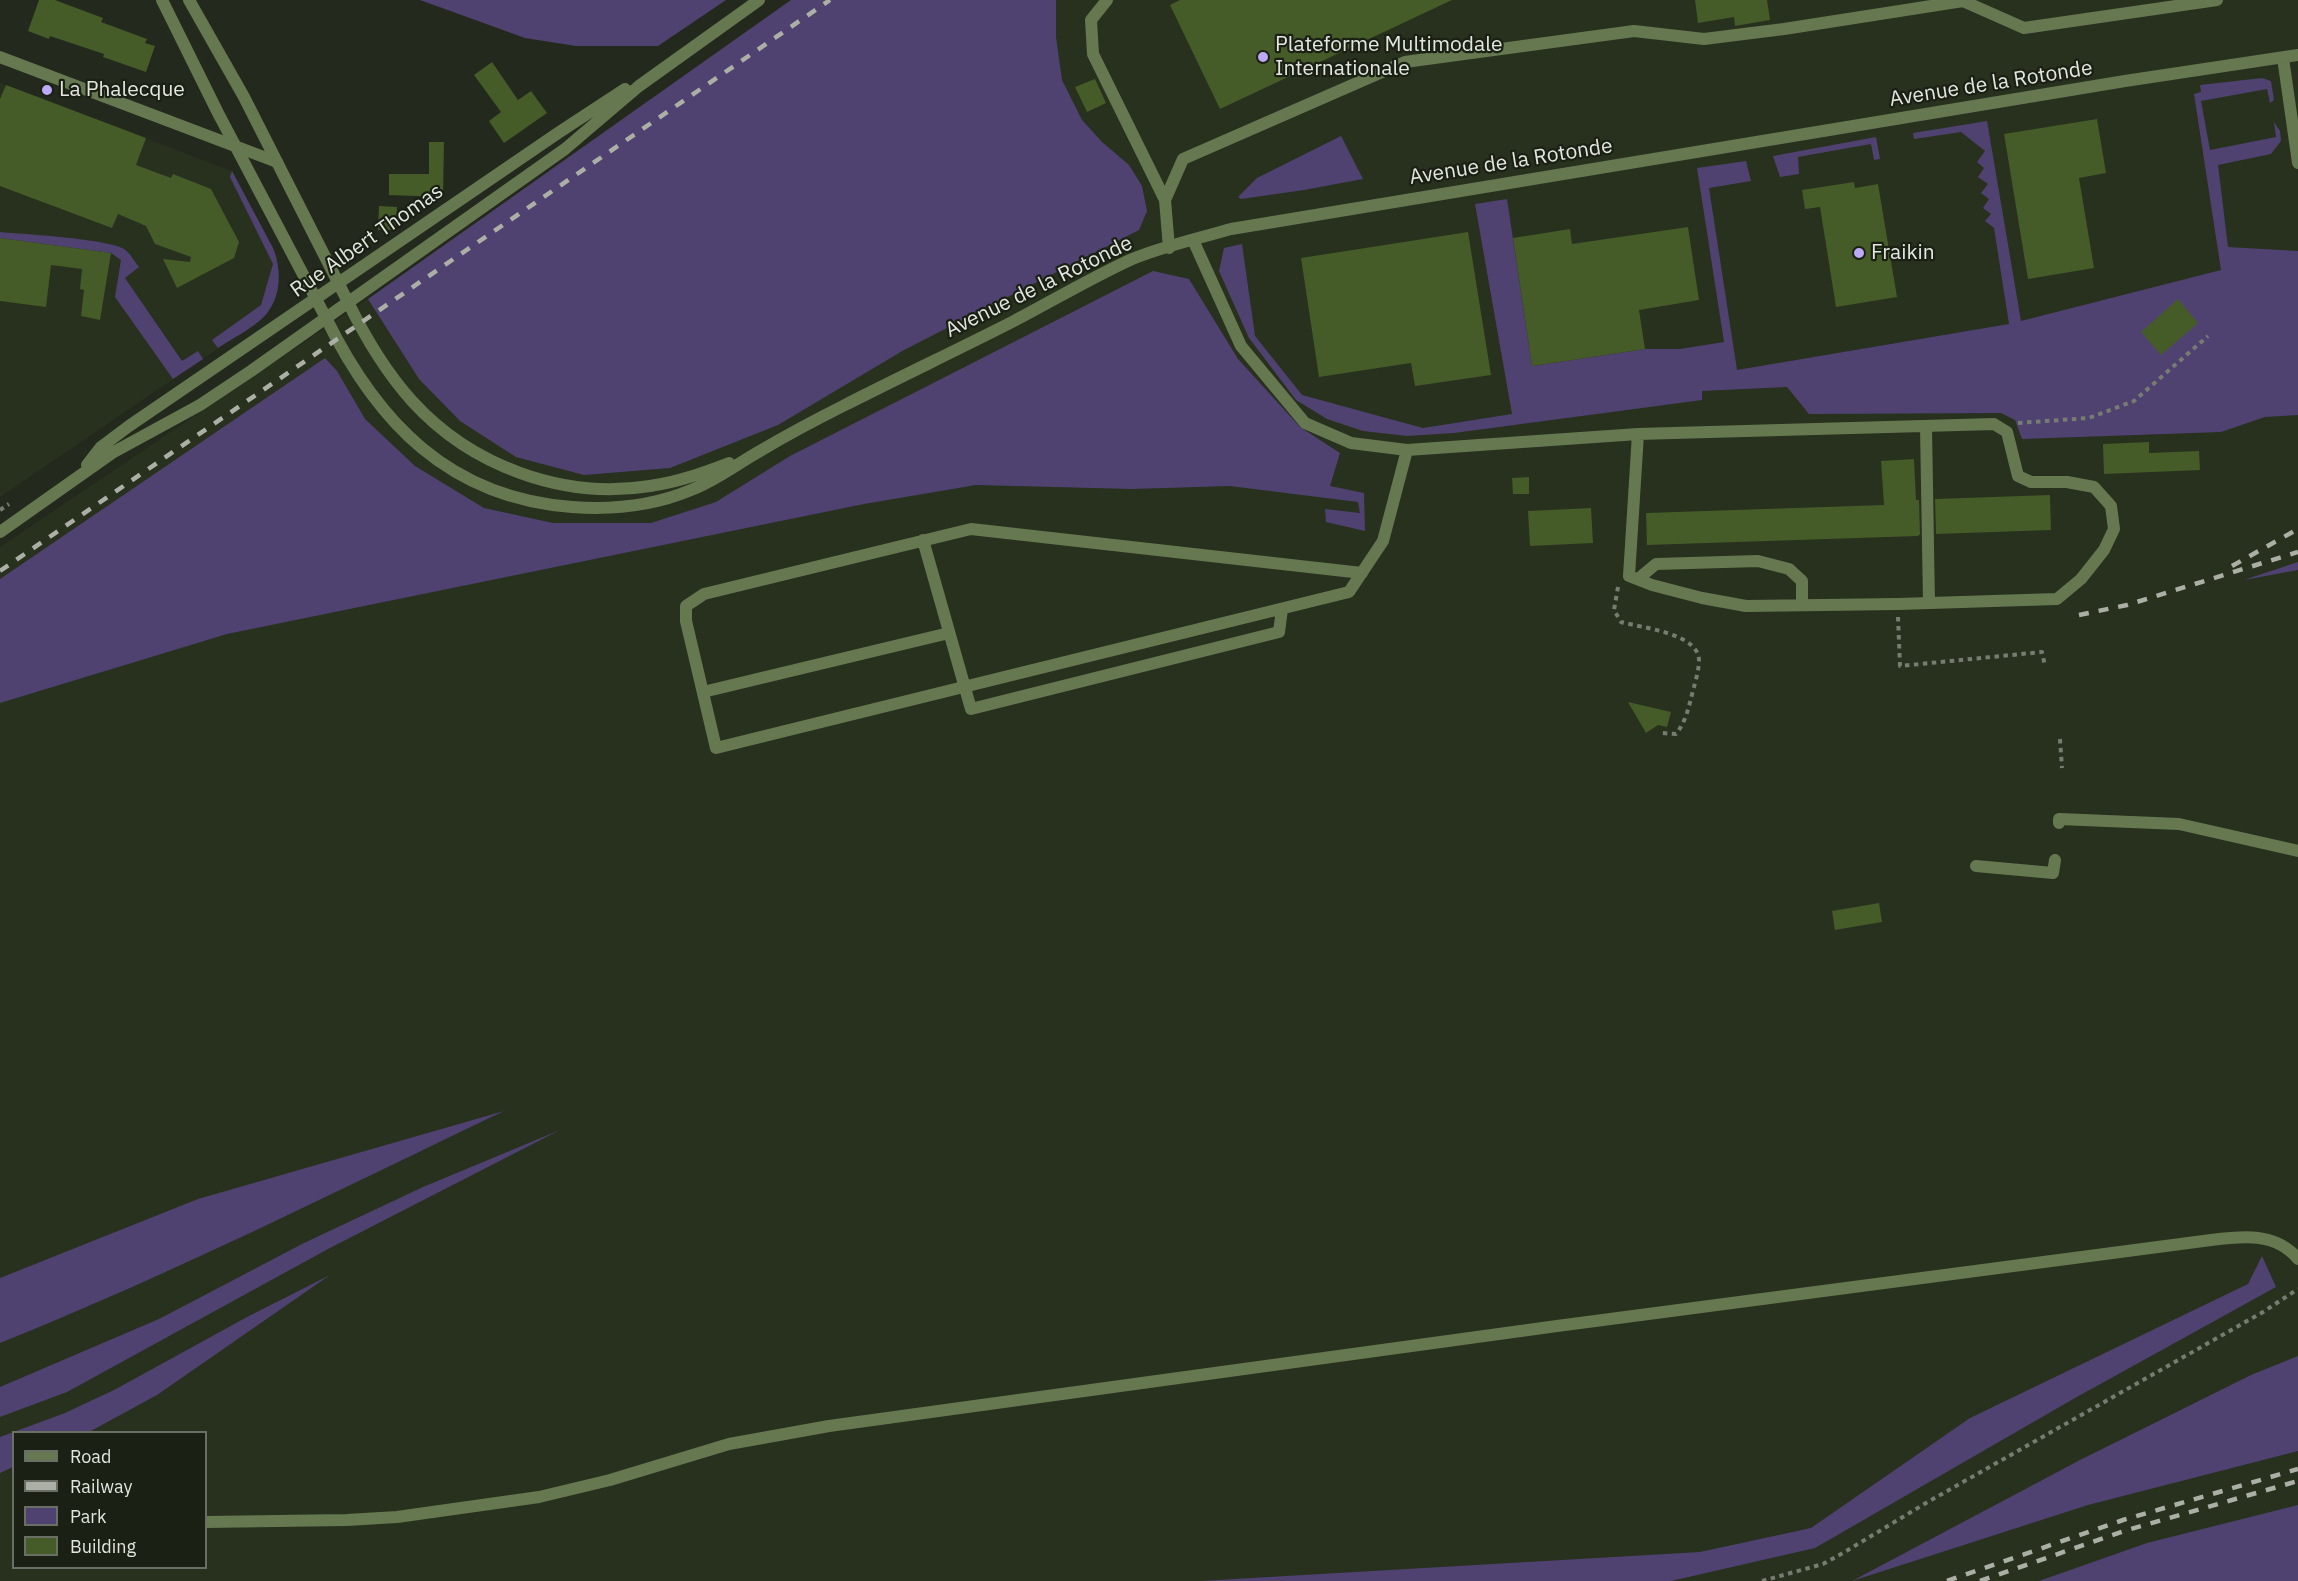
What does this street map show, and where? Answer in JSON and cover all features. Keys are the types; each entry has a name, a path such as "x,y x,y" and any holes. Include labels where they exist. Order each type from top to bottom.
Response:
{"street":[{"name":"Avenue de la Rotonde","path":"162,0 337,340 386,414 411,440 453,471 470,480 527,500 557,506 608,508 658,501 693,489 774,443 1132,259 1231,228 2125,81 2298,55"},
{"name":"Avenue de la Rotonde","path":"189,0 244,97 370,344 398,385 429,418 467,448 505,468 529,476 575,487 623,489 648,487 701,474 774,443"},
{"name":"Rue Albert Thomas","path":"0,532 112,453 215,396 565,149 629,94 759,0"},
{"path":"1107,0 1091,20 1093,54 1165,200 1169,248"},
{"path":"1165,200 1183,159 1405,62 1634,31 1704,39 1963,1 2024,28 2217,0"},
{"name":"Rue Albert Thomas","path":"81,473 101,447 119,433 558,133 685,52"},
{"path":"0,57 277,162"},
{"path":"2283,58 2298,163"},
{"path":"1193,240 1241,346 1305,423 1351,443 1407,450 1638,434 1994,424 2007,432 2018,476 2031,482 2067,482 2094,487 2111,506 2114,529 2104,550 2081,579 2057,599 1746,606 1702,598 1633,577"},
{"path":"1926,427 1929,603"},
{"path":"1633,577 1638,434"},
{"path":"1362,573 971,529 705,594 686,606 686,621 716,748 1349,592 1362,573 1383,542 1407,450"},
{"path":"923,540 971,709 1279,632 1282,609"},
{"path":"1633,577 1656,564 1758,561 1789,568 1802,581 1802,605"},
{"path":"703,692 950,633"},
{"path":"2059,823 2059,819 2179,824 2298,851"},
{"path":"1976,866 2053,873 2055,860"},
{"path":"207,1522 347,1520 452,1510 580,1488 729,1444 829,1426 1557,1326 2211,1240 2252,1236 2284,1246 2298,1259"}],"path":[{"path":"1994,424 2089,418 2134,401 2208,336"},
{"path":"1633,577 1619,585 1614,610 1621,622 1680,636 1694,646 1699,658 1698,675 1685,722 1676,734 1662,732"},
{"path":"1898,604 1900,666 2042,652 2044,666"},
{"path":"2060,739 2062,768"},
{"path":"1762,1581 1822,1564 1843,1553 1926,1503 2253,1318 2298,1289"}],"shaded area":[{"path":"791,0 2298,0 2298,1581 0,1581 0,547 368,299"},
{"path":"0,83 232,171 277,257 279,277 276,295 268,312 260,320 0,497"}],"green space":[{"path":"420,0 726,0 658,46 576,46 525,38"},
{"path":"791,0 1056,0 1056,37 1062,80 1082,120 1102,142 1129,165 1142,186 1147,211 1139,230 904,350 778,425 670,468 584,475 516,457 460,421 419,379 368,299"},
{"path":"2262,78 2271,81 2274,100 2270,103 2267,89 2201,101 2210,150 2276,137 2274,122 2280,131 2281,141 2271,154 2218,165 2228,247 2298,251 2298,415 2265,417 2221,432 2022,439 2015,420 2001,413 1809,414 1787,387 1702,391 1702,400 1454,433 1407,436 1363,431 1327,419 1296,400 1249,338 1219,271 1224,248 1242,244 1255,336 1302,395 1423,428 1512,414 1475,204 1507,199 1532,366 1645,349 1680,349 1724,342 1697,168 1746,161 1751,181 1709,188 1737,370 2009,324 1994,228 1985,221 1991,214 1983,208 1989,199 1981,193 1988,184 1978,177 1984,168 1977,162 1985,151 1961,132 1914,139 1913,133 1987,121 2021,321 2221,270 2194,94 2201,92 2200,85"},
{"path":"1341,136 1363,179 1304,190 1241,199 1238,197 1257,178"},
{"path":"1876,137 1880,159 1874,160 1871,144 1798,157 1799,174 1780,177 1773,156"},
{"path":"232,171 273,248 278,264 279,280 273,305 264,317 218,348 212,340 261,305 273,264 230,177"},
{"path":"0,232 102,242 124,249 139,267 125,278 182,361 198,351 203,359 173,379 115,297 121,260 111,253 0,238"},
{"path":"1153,271 1189,279 1238,359 1300,427 1340,453 1330,486 1364,493 1365,531 1326,522 1325,509 1360,513 1358,502 1230,486 1132,489 976,485 864,504 227,634 0,703 0,579 325,358 337,371 365,419 415,466 484,508 553,523 651,523 716,502 790,456"},
{"path":"2298,562 2298,570 2244,580"},
{"path":"504,1111 128,1289 0,1343 0,1278 198,1199"},
{"path":"560,1130 328,1249 67,1392 0,1417 0,1387 159,1319 304,1243 423,1187"},
{"path":"2262,1256 2276,1287 2075,1398 1815,1548 1671,1581 1200,1581 1700,1552 1811,1528 1970,1418 2248,1284"},
{"path":"330,1275 157,1395 91,1431 16,1431 65,1413 116,1389 247,1317"},
{"path":"2298,1356 2298,1451 2088,1505 1852,1581 2080,1460 2251,1375"},
{"path":"12,1433 12,1467 0,1473 0,1437"},
{"path":"2298,1505 2298,1581 2039,1581 2147,1543"}],"building":[{"path":"39,0 55,0 103,18 101,22 147,39 145,43 155,46 146,72 103,57 104,54 28,31"},
{"name":"Plateforme Multimodale Internationale","path":"1180,0 1452,0 1220,109 1170,5"},
{"path":"1695,0 1767,0 1770,20 1735,26 1734,17 1698,23"},
{"path":"492,62 518,100 531,91 547,113 504,143 489,121 501,112 474,75"},
{"path":"1095,79 1106,103 1087,112 1075,87"},
{"path":"6,85 146,138 136,165 171,178 173,174 211,189 239,242 234,258 177,288 163,259 190,262 191,257 155,244 146,226 118,214 112,228 0,186 0,99"},
{"path":"2097,119 2106,173 2079,178 2094,268 2028,279 2004,134"},
{"path":"429,142 444,142 443,197 389,195 389,174 429,174"},
{"name":"Fraikin","path":"1854,182 1855,188 1878,184 1897,297 1836,307 1820,207 1805,209 1802,190"},
{"path":"379,206 397,207 396,230 378,230"},
{"path":"1688,227 1699,300 1639,310 1645,349 1532,366 1513,238 1570,229 1572,244"},
{"path":"1468,232 1491,375 1415,386 1411,363 1319,377 1301,258"},
{"path":"0,238 111,253 100,320 81,316 84,290 80,289 82,269 51,265 46,307 0,301"},
{"path":"2178,299 2198,323 2161,355 2141,332"},
{"path":"2149,442 2149,453 2199,451 2200,470 2104,474 2103,444"},
{"path":"1914,459 1916,500 1919,500 1920,534 1918,536 1647,545 1646,513 1884,505 1881,461"},
{"path":"1529,477 1529,494 1513,494 1512,478"},
{"path":"2050,495 2051,530 1936,534 1935,499"},
{"path":"1591,508 1593,543 1530,546 1528,511"},
{"path":"1628,702 1671,712 1667,727 1658,725 1646,733"},
{"path":"1879,903 1882,922 1835,930 1832,911"}],"railway":[{"path":"0,571 830,0"},
{"path":"2232,566 2298,529"},
{"path":"2079,615 2127,605 2298,552"},
{"path":"1947,1581 2123,1520 2298,1469"},
{"path":"1980,1581 2124,1531 2298,1481"}],"place":[{"name":"Plateforme Multimodale Internationale","path":"1263,57"},
{"name":"La Phalecque","path":"47,90"},
{"name":"Fraikin","path":"1859,253"}]}
